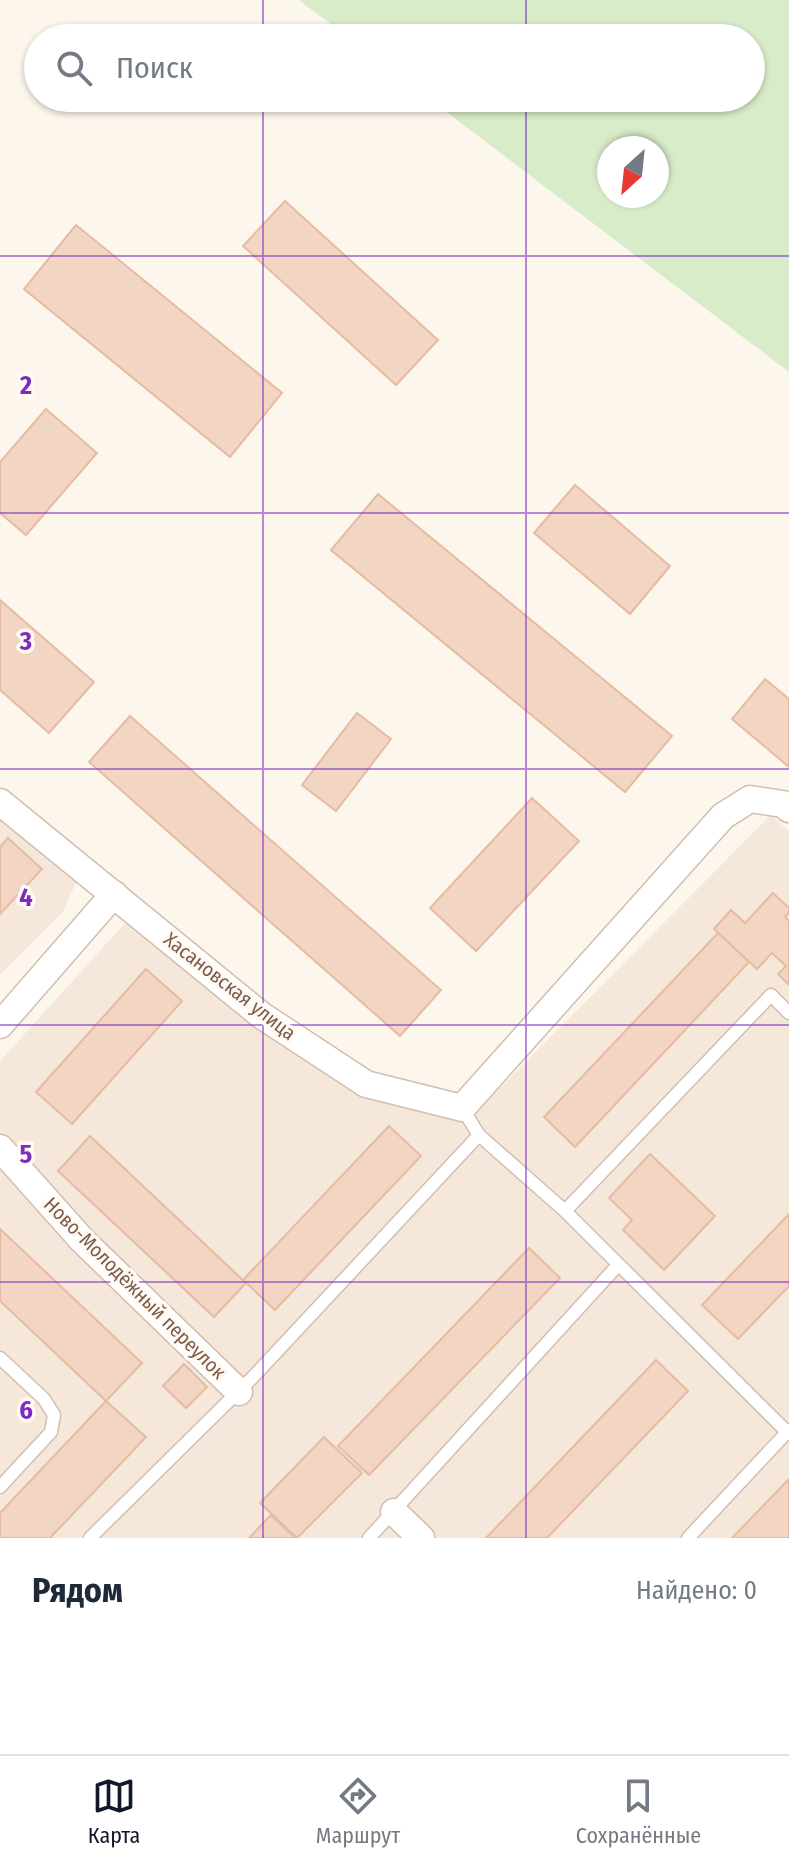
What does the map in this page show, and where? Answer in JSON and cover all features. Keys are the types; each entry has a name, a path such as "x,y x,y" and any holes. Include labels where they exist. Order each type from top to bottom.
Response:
{"street":[{"path":"462,1108 723,816 750,799 783,804 789,809"},
{"name":"Хасановская улица","path":"0,802 261,1015 366,1084 462,1108"},
{"path":"0,1025 114,894"},
{"name":"Ново-Молодёжный переулок","path":"0,1148 82,1240 239,1392"},
{"path":"394,1512 421,1538"}],"lane":[{"path":"565,1211 771,995 789,1013"},
{"path":"462,1108 479,1135 565,1211 788,1432 688,1538"},
{"path":"90,1538 239,1392 479,1135"},
{"path":"369,1538 618,1265"},
{"path":"0,1358 44,1399 54,1415 51,1432 0,1487"}],"shaded area":[{"path":"0,808 81,871 63,912 0,975"},
{"path":"771,815 789,831 789,1538 0,1538 0,1061 136,911 304,1045 462,1108 468,1120"}],"green space":[{"path":"299,0 789,0 789,372 446,112 765,112 765,24 331,24"}],"building":[{"path":"285,201 438,340 396,385 243,246"},
{"path":"76,225 282,393 230,457 24,289"},
{"path":"46,409 97,453 26,535 0,513 0,462"},
{"path":"575,485 670,566 630,614 534,533"},
{"path":"378,494 672,736 625,792 331,550"},
{"path":"0,600 94,682 49,733 0,690"},
{"path":"765,679 789,699 789,767 732,719"},
{"path":"357,713 391,739 336,811 302,785"},
{"path":"130,716 441,990 400,1036 89,762"},
{"path":"532,798 579,841 476,951 430,908"},
{"path":"8,838 42,869 0,914 0,847"},
{"path":"773,893 789,908 785,917 789,921 789,985 778,974 786,966 772,953 757,969 714,929 731,910 745,923"},
{"path":"718,933 749,962 575,1147 544,1117"},
{"path":"146,969 182,1001 72,1124 36,1092"},
{"path":"389,1126 421,1156 275,1310 243,1280"},
{"path":"90,1136 246,1283 214,1317 58,1171"},
{"path":"650,1154 715,1216 664,1270 623,1230 632,1220 609,1198"},
{"path":"789,1214 789,1286 738,1339 702,1305"},
{"path":"0,1229 142,1363 106,1401 0,1301"},
{"path":"529,1248 560,1278 369,1475 338,1446"},
{"path":"656,1360 688,1391 547,1538 486,1538"},
{"path":"184,1364 207,1387 186,1408 163,1386"},
{"path":"106,1401 146,1437 50,1538 0,1538 0,1513"},
{"path":"324,1437 362,1473 297,1538 260,1503"},
{"path":"789,1479 789,1538 732,1538"},
{"path":"271,1515 295,1538 249,1538"}]}
